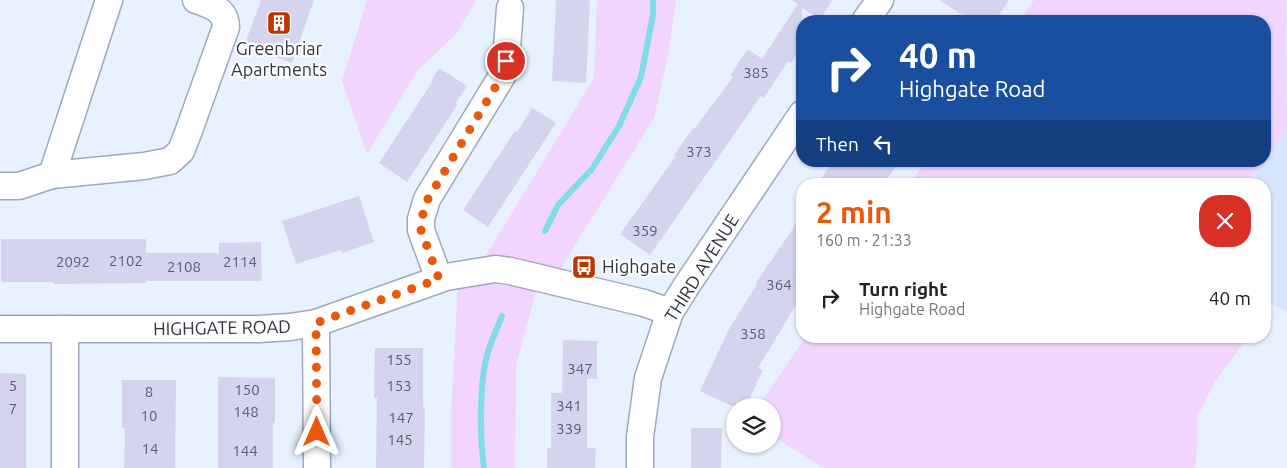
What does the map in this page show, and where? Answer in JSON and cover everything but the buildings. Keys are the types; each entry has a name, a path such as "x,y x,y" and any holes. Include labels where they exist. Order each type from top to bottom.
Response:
{"street":[{"path":"52,175 109,0"},
{"path":"0,186 20,186 52,175 144,166 170,161 181,151 226,27 226,19 221,12 196,0"},
{"path":"869,15 880,0"},
{"path":"439,279 421,230 421,220 428,199 502,76 506,61 510,8"},
{"name":"THIRD AVENUE","path":"640,468 641,427 648,378 670,312 796,123"},
{"name":"HIGHGATE ROAD","path":"0,329 259,330 290,327 316,323 439,279 495,269 644,303 670,312"},
{"path":"316,323 317,468"},
{"path":"64,330 65,468"}],"shaded area":[{"path":"367,0 477,0 455,35 418,70 367,154 342,81"},
{"path":"597,0 676,0 668,57 654,118 554,279 540,276 516,366 515,468 451,468 451,415 458,282 477,270 594,78"},
{"path":"1034,0 1286,0 1287,127 1271,150 1271,15 1023,15"},
{"path":"1287,127 1287,312 1271,302 1271,178 1251,178 1259,167 1271,167 1271,150"},
{"path":"921,167 1259,167 1251,178 914,178"},
{"path":"801,343 1244,343 1214,383 1197,418 1195,468 823,468 781,441 781,398 764,398"}],"waterway":[{"path":"545,231 558,205 592,169 619,126 641,77 653,15 653,0"},
{"path":"484,468 481,426 483,378 488,352 502,316"}],"place":[{"name":"Greenbriar Apartments","path":"279,23"},
{"name":"Highgate","path":"584,267"}],"route":[{"path":"317,432 316,323 439,279 421,230 421,220 428,199 502,76 506,61"}]}
